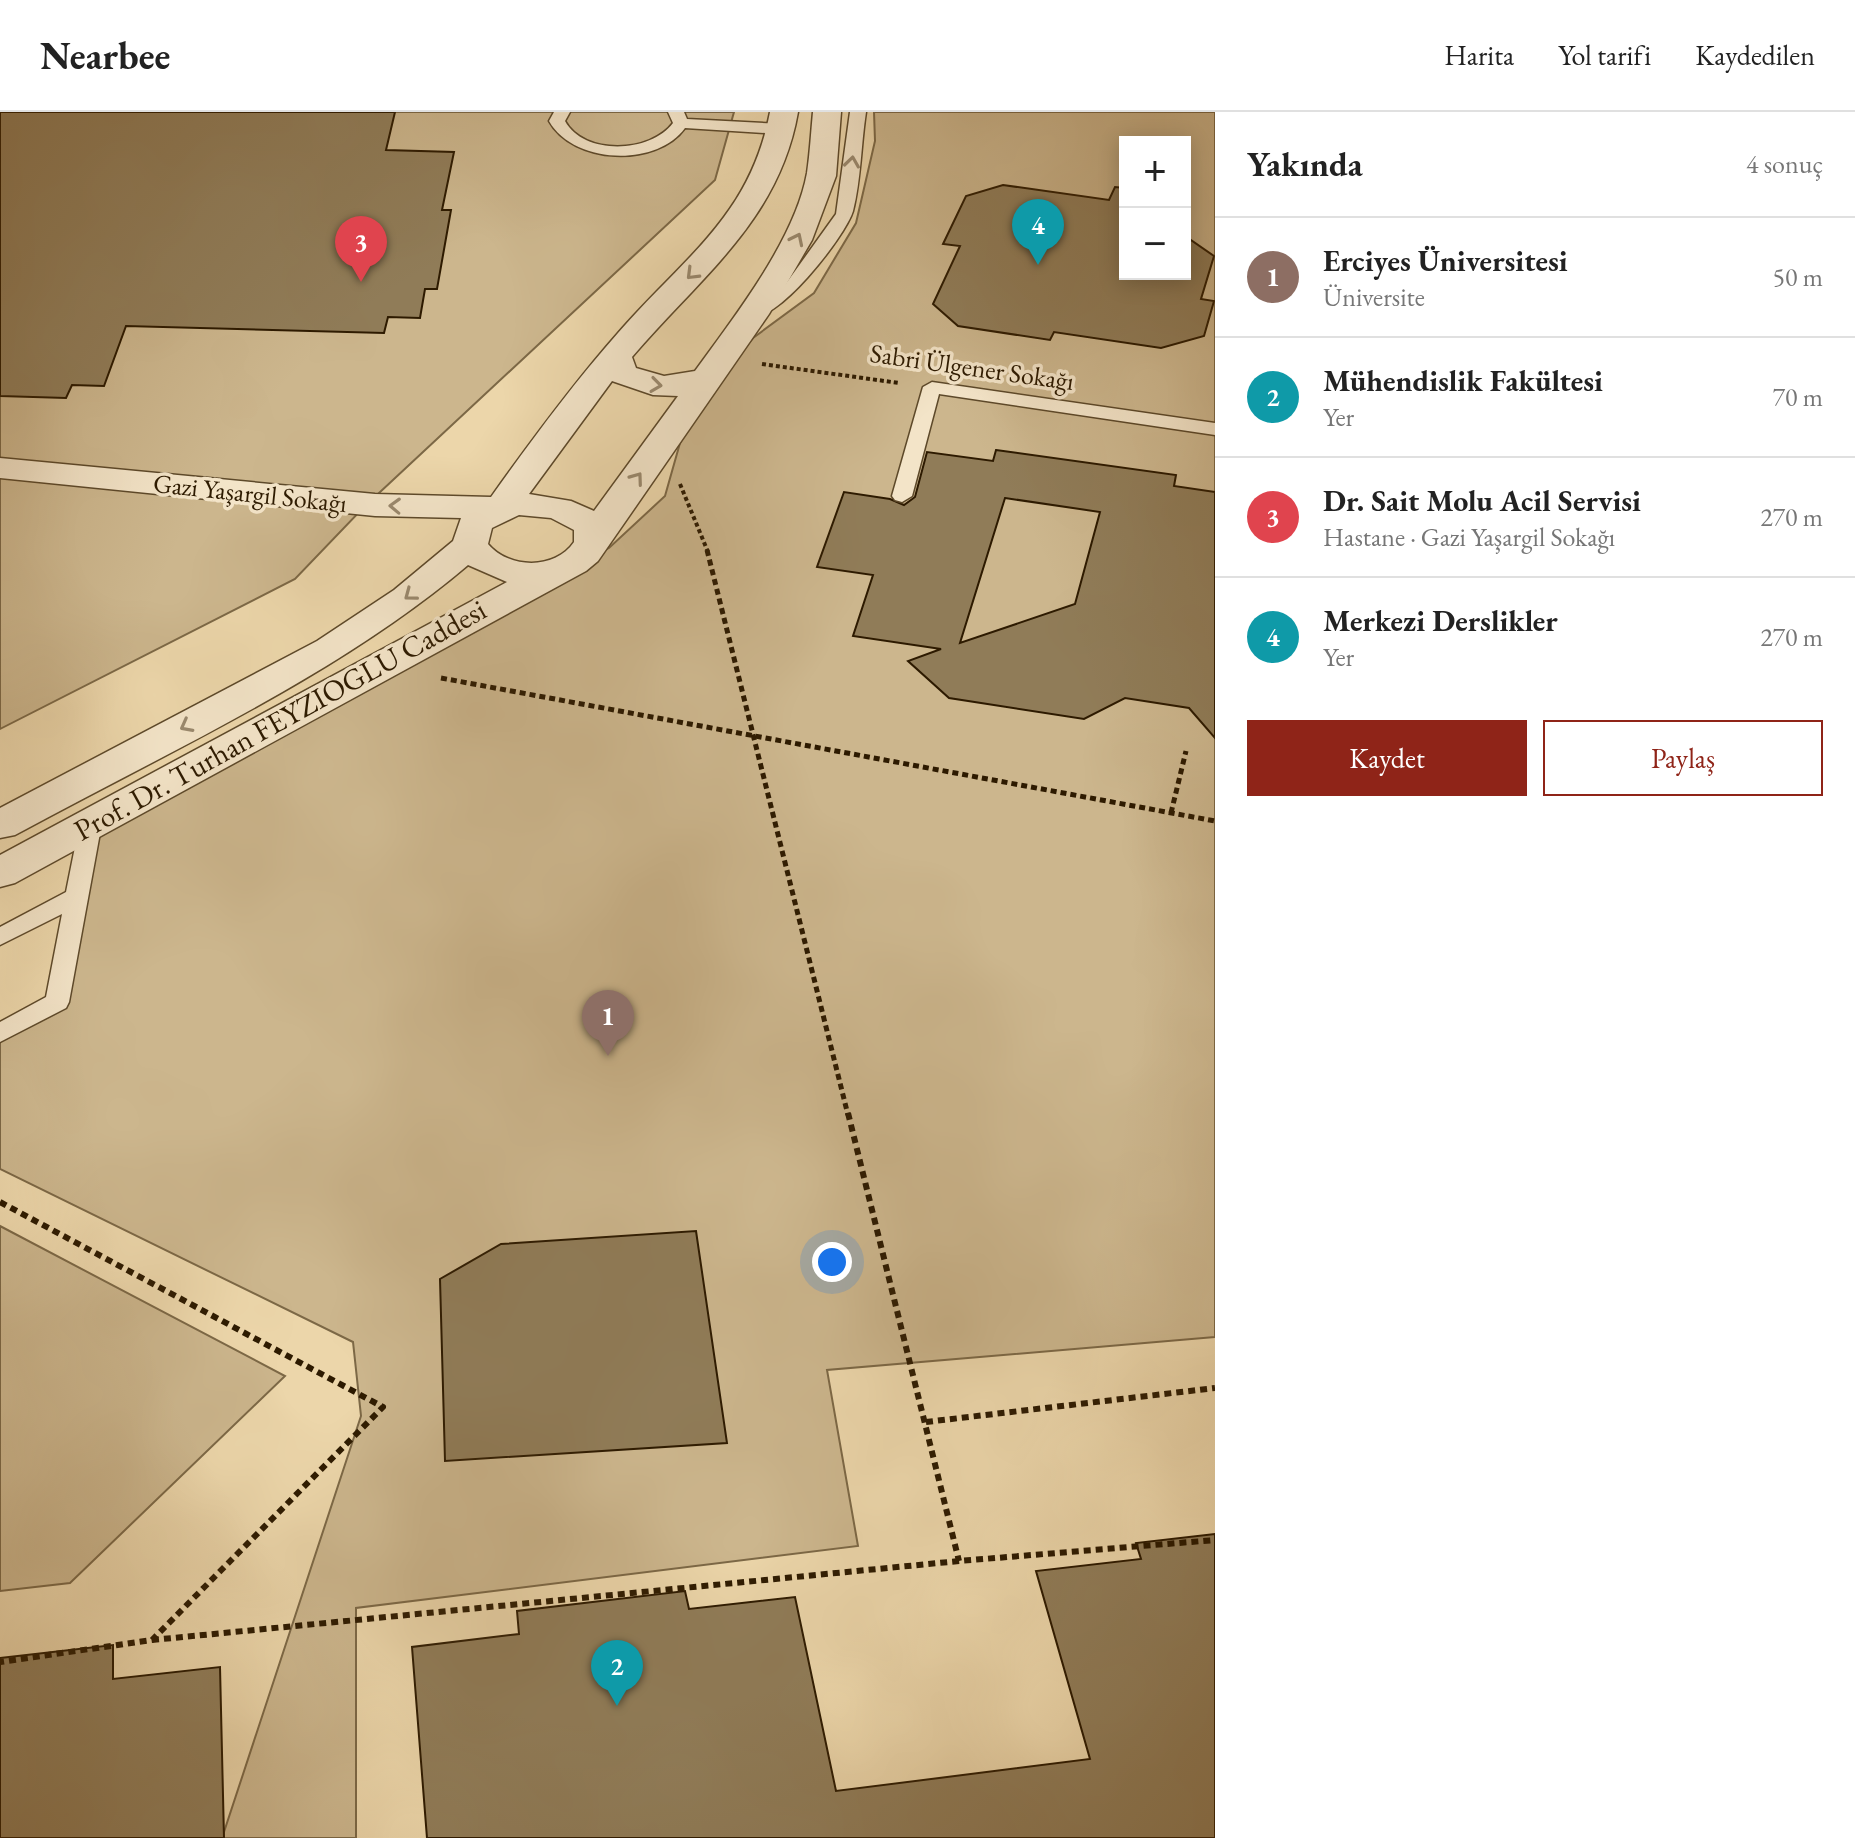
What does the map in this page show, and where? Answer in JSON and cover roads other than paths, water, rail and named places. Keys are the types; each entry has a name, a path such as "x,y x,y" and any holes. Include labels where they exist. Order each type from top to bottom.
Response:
{"street":[{"path":"591,541 591,530 584,520 564,509 538,504 501,508 475,523 470,545 487,564 503,570 541,572 575,561 591,541 661,444 753,314 797,240 812,205 826,147 827,112"},
{"path":"501,508 553,435 616,357 735,224 759,186 783,120"},
{"path":"616,357 622,373 645,384 672,387 715,368"},
{"name":"Gazi Yaşargil Sokağı","path":"0,468 375,505 501,508"},
{"name":"Gazi Yaşargil Sokağı","path":"0,486 263,513 470,545"},
{"name":"Prof. Dr. Turhan FEYZIOGLU Caddesi","path":"0,825 330,649 407,598 470,545"},
{"name":"Prof. Dr. Turhan FEYZIOGLU Caddesi","path":"0,873 560,568"}],"lane":[{"path":"562,112 557,121 564,135 601,149 649,147 672,137 679,117 783,120"},
{"path":"753,314 791,289 844,214 858,112"},
{"name":"Sabri Ülgener Sokağı","path":"902,496 932,387 1215,429"},
{"path":"0,1033 57,1002 91,822"},
{"path":"0,937 76,897"}],"place":[{"name":"Merkezi Derslikler","path":"1038,265"},
{"name":"Dr. Sait Molu Acil Servisi","path":"361,282"},
{"name":"Erciyes Üniversitesi","path":"608,1056"},
{"name":"Mühendislik Fakültesi","path":"617,1706"}]}
